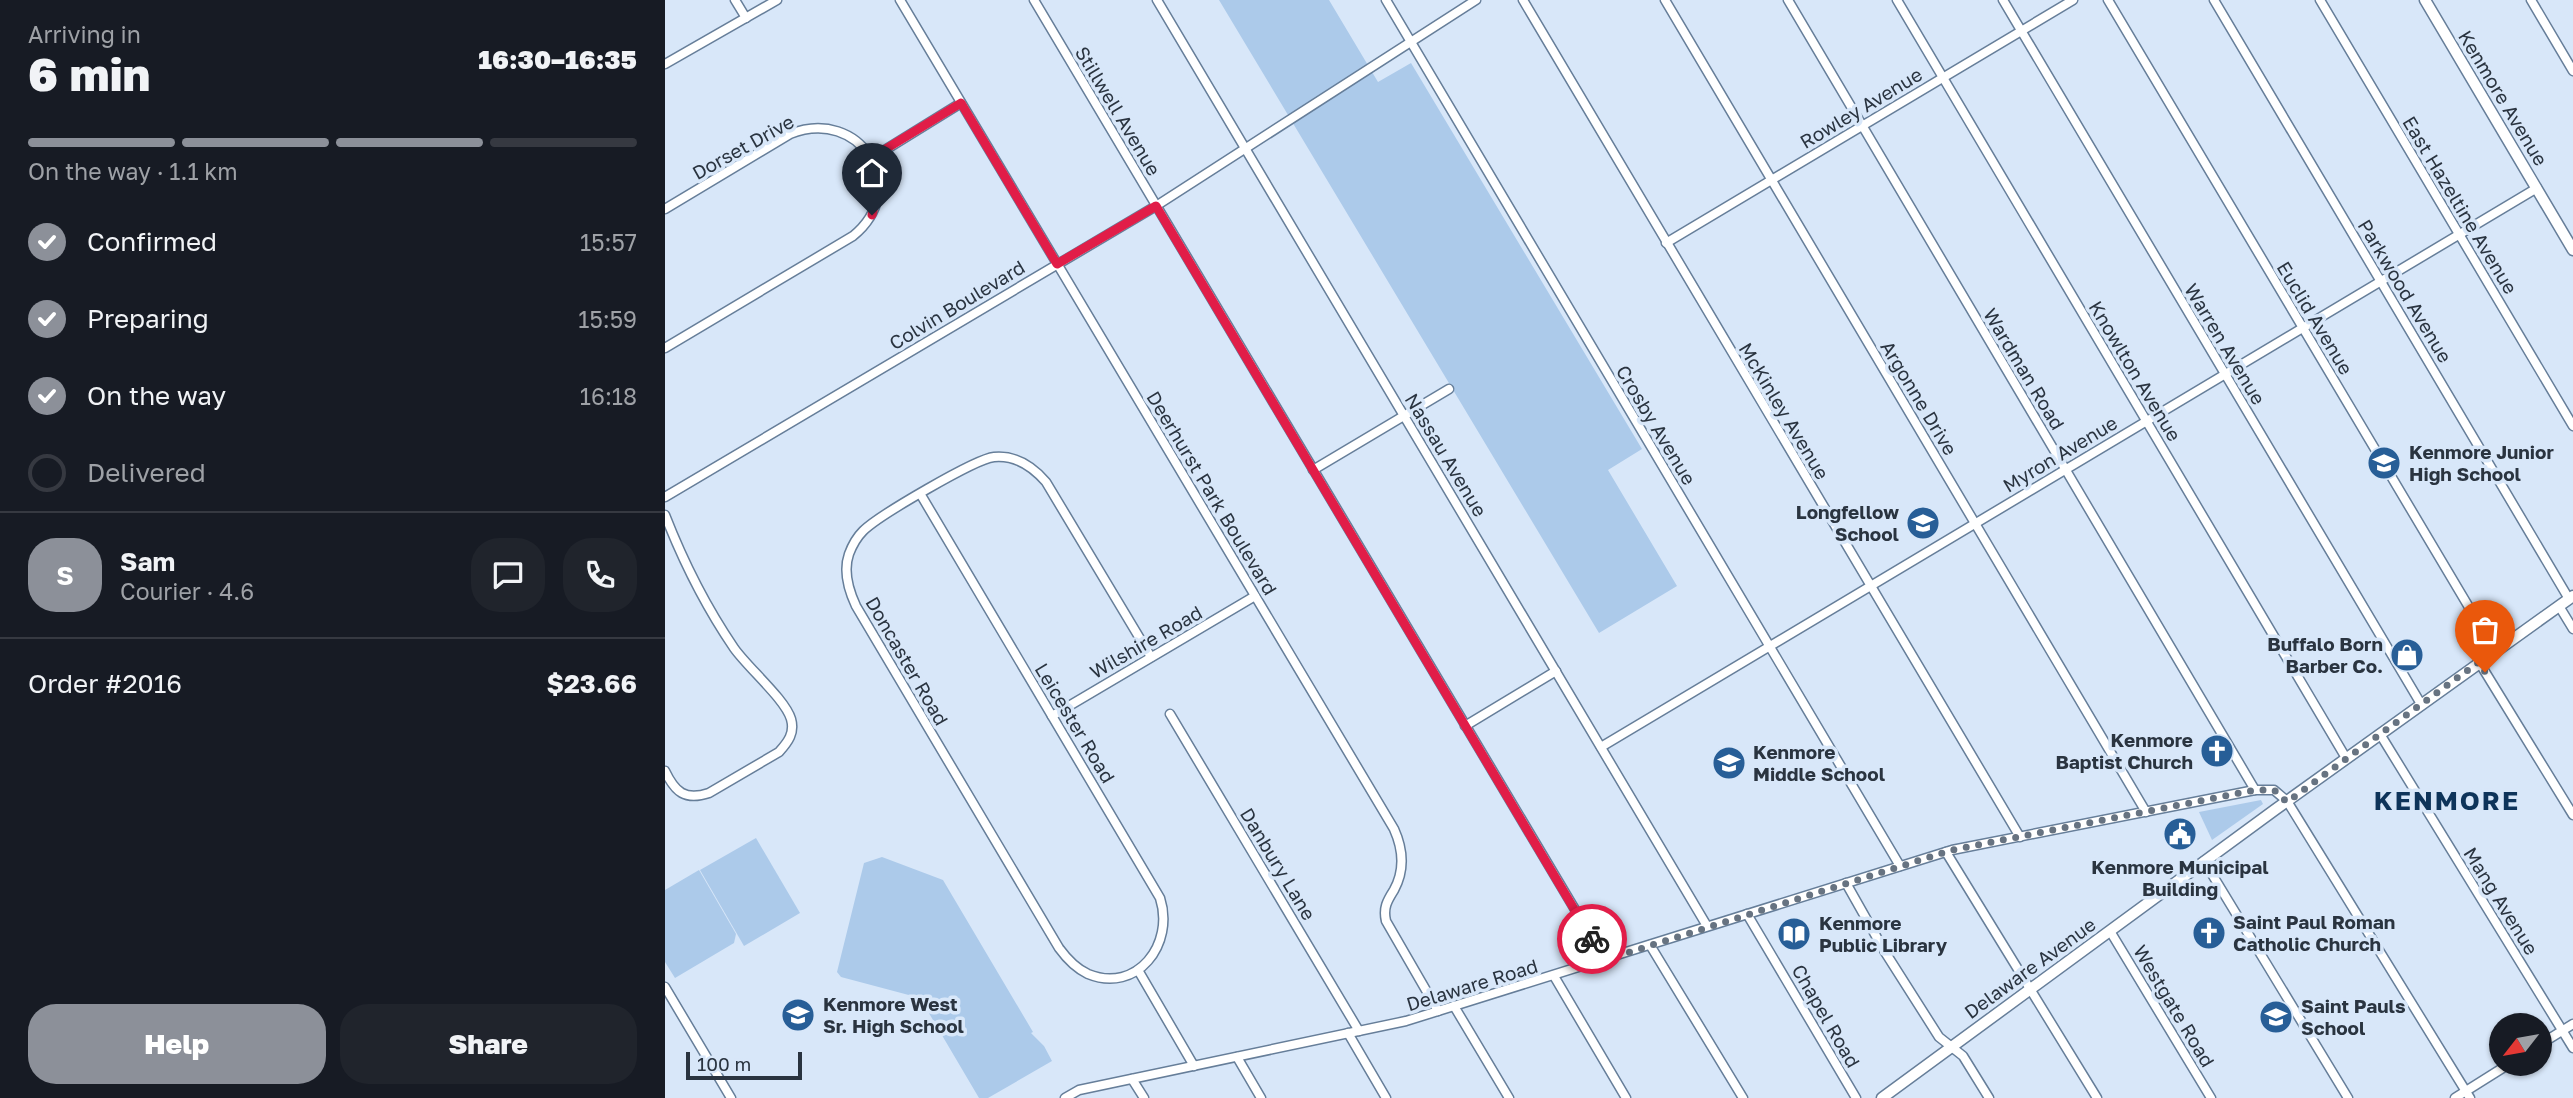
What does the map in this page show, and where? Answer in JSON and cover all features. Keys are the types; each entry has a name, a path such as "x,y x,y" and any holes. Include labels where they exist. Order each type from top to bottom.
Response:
{"main road":[{"name":"Kenmore Avenue","path":"2425,0 2573,250"},
{"name":"Delaware Avenue","path":"1882,1098 2204,861 2571,597"}],"street":[{"path":"735,0 746,18"},
{"path":"665,64 777,0"},
{"name":"Deerhurst Park Boulevard","path":"900,0 1398,837 1401,870 1385,906 1386,922 1438,1011"},
{"name":"Stillwell Avenue","path":"1034,0 1605,960"},
{"name":"Nassau Avenue","path":"1157,0 1707,926"},
{"name":"Crosby Avenue","path":"1386,0 1900,866"},
{"name":"Colvin Boulevard","path":"665,497 1156,206 1476,0"},
{"name":"McKinley Avenue","path":"1523,0 2020,837"},
{"name":"Argonne Drive","path":"1665,0 2146,812"},
{"name":"Wardman Road","path":"1788,0 2255,790"},
{"name":"Knowlton Avenue","path":"1897,0 2346,758"},
{"name":"Warren Avenue","path":"2003,0 2421,704"},
{"name":"Rowley Avenue","path":"1667,243 2073,0"},
{"name":"Euclid Avenue","path":"2108,0 2495,651"},
{"name":"Parkwood Avenue","path":"2214,0 2571,597"},
{"name":"East Hazeltine Avenue","path":"2320,0 2573,426"},
{"path":"2531,0 2573,71"},
{"path":"665,348 862,229 872,215 878,196 878,176 871,158 961,103"},
{"name":"Dorset Drive","path":"665,209 800,130 817,127 839,131 858,142 871,158"},
{"name":"Myron Avenue","path":"1601,747 2537,188"},
{"path":"1313,470 1449,389"},
{"name":"Doncaster Road","path":"1137,970 1116,977 1097,976 1074,965 1059,948 852,597 847,572 848,559 854,544 873,524 981,460 1002,457 1031,467 1046,482 1151,657"},
{"name":"Leicester Road","path":"921,495 1160,898 1165,919 1161,941 1152,957 1137,970"},
{"path":"665,515 685,562 724,633 751,671 788,712 793,728 787,743 779,752 701,796 682,794 674,788 665,771"},
{"name":"Wilshire Road","path":"1052,716 1255,596"},
{"path":"2559,606 2573,629"},
{"path":"2479,662 2573,816"},
{"path":"1465,726 1556,671"},
{"name":"Danbury Lane","path":"1170,714 1359,1031"},
{"name":"Mang Avenue","path":"2380,734 2573,1048"},
{"path":"2255,790 2274,790 2287,802 2468,1094"},
{"name":"Delaware Road","path":"1065,1098 1079,1090 1406,1021 1946,852 2255,790"},
{"path":"1946,852 2097,1098"},
{"path":"2204,861 2348,1098"},
{"path":"1846,883 1885,952 1939,1037 1963,1056 1989,1098"},
{"name":"Chapel Road","path":"1747,914 1856,1098"},
{"name":"Westgate Road","path":"2109,931 2211,1098"},
{"path":"1650,945 1743,1098"},
{"path":"1137,970 1194,1066"},
{"path":"1553,976 1626,1098"},
{"path":"665,987 731,1098"},
{"path":"1454,1006 1509,1098"},
{"path":"2552,1037 2573,1024"},
{"path":"1348,1033 1386,1098"},
{"path":"1237,1056 1262,1098"},
{"path":"2455,1098 2468,1094 2493,1076"},
{"path":"1132,1079 1144,1098"}],"shaded area":[{"path":"1219,0 1329,0 1378,82 1411,63 1642,449 1608,470 1677,586 1599,633"},
{"path":"2261,800 2263,804 2212,840 2199,812"},
{"path":"756,838 800,913 744,946 700,870"},
{"path":"882,857 943,880 1033,1032 1031,1033 1044,1046 1052,1061 988,1098 979,1098 920,998 841,977 837,972 864,863"},
{"path":"699,870 736,934 734,943 675,978 665,962 665,890"}],"way so far":[{"path":"1592,939 1605,960 1952,850 2255,790 2274,790 2287,802 2479,662 2485,672"}],"place":[{"name":"Kenmore Junior High School","path":"2384,463"},
{"name":"Longfellow School","path":"1923,523"},
{"name":"Buffalo Born Barber Co.","path":"2407,655"},
{"name":"Kenmore Baptist Church","path":"2217,751"},
{"name":"Kenmore Middle School","path":"1729,763"},
{"name":"Kenmore Municipal Building","path":"2180,834"},
{"name":"Saint Paul Roman Catholic Church","path":"2209,933"},
{"name":"Kenmore Public Library","path":"1794,934"},
{"name":"Kenmore West Sr. High School","path":"798,1015"},
{"name":"Saint Pauls School","path":"2276,1017"}],"district":[{"name":"KENMORE","path":"2447,801"}],"route":[{"path":"872,215 879,186 871,158 961,103 1057,264 1156,206 1592,939"}]}
